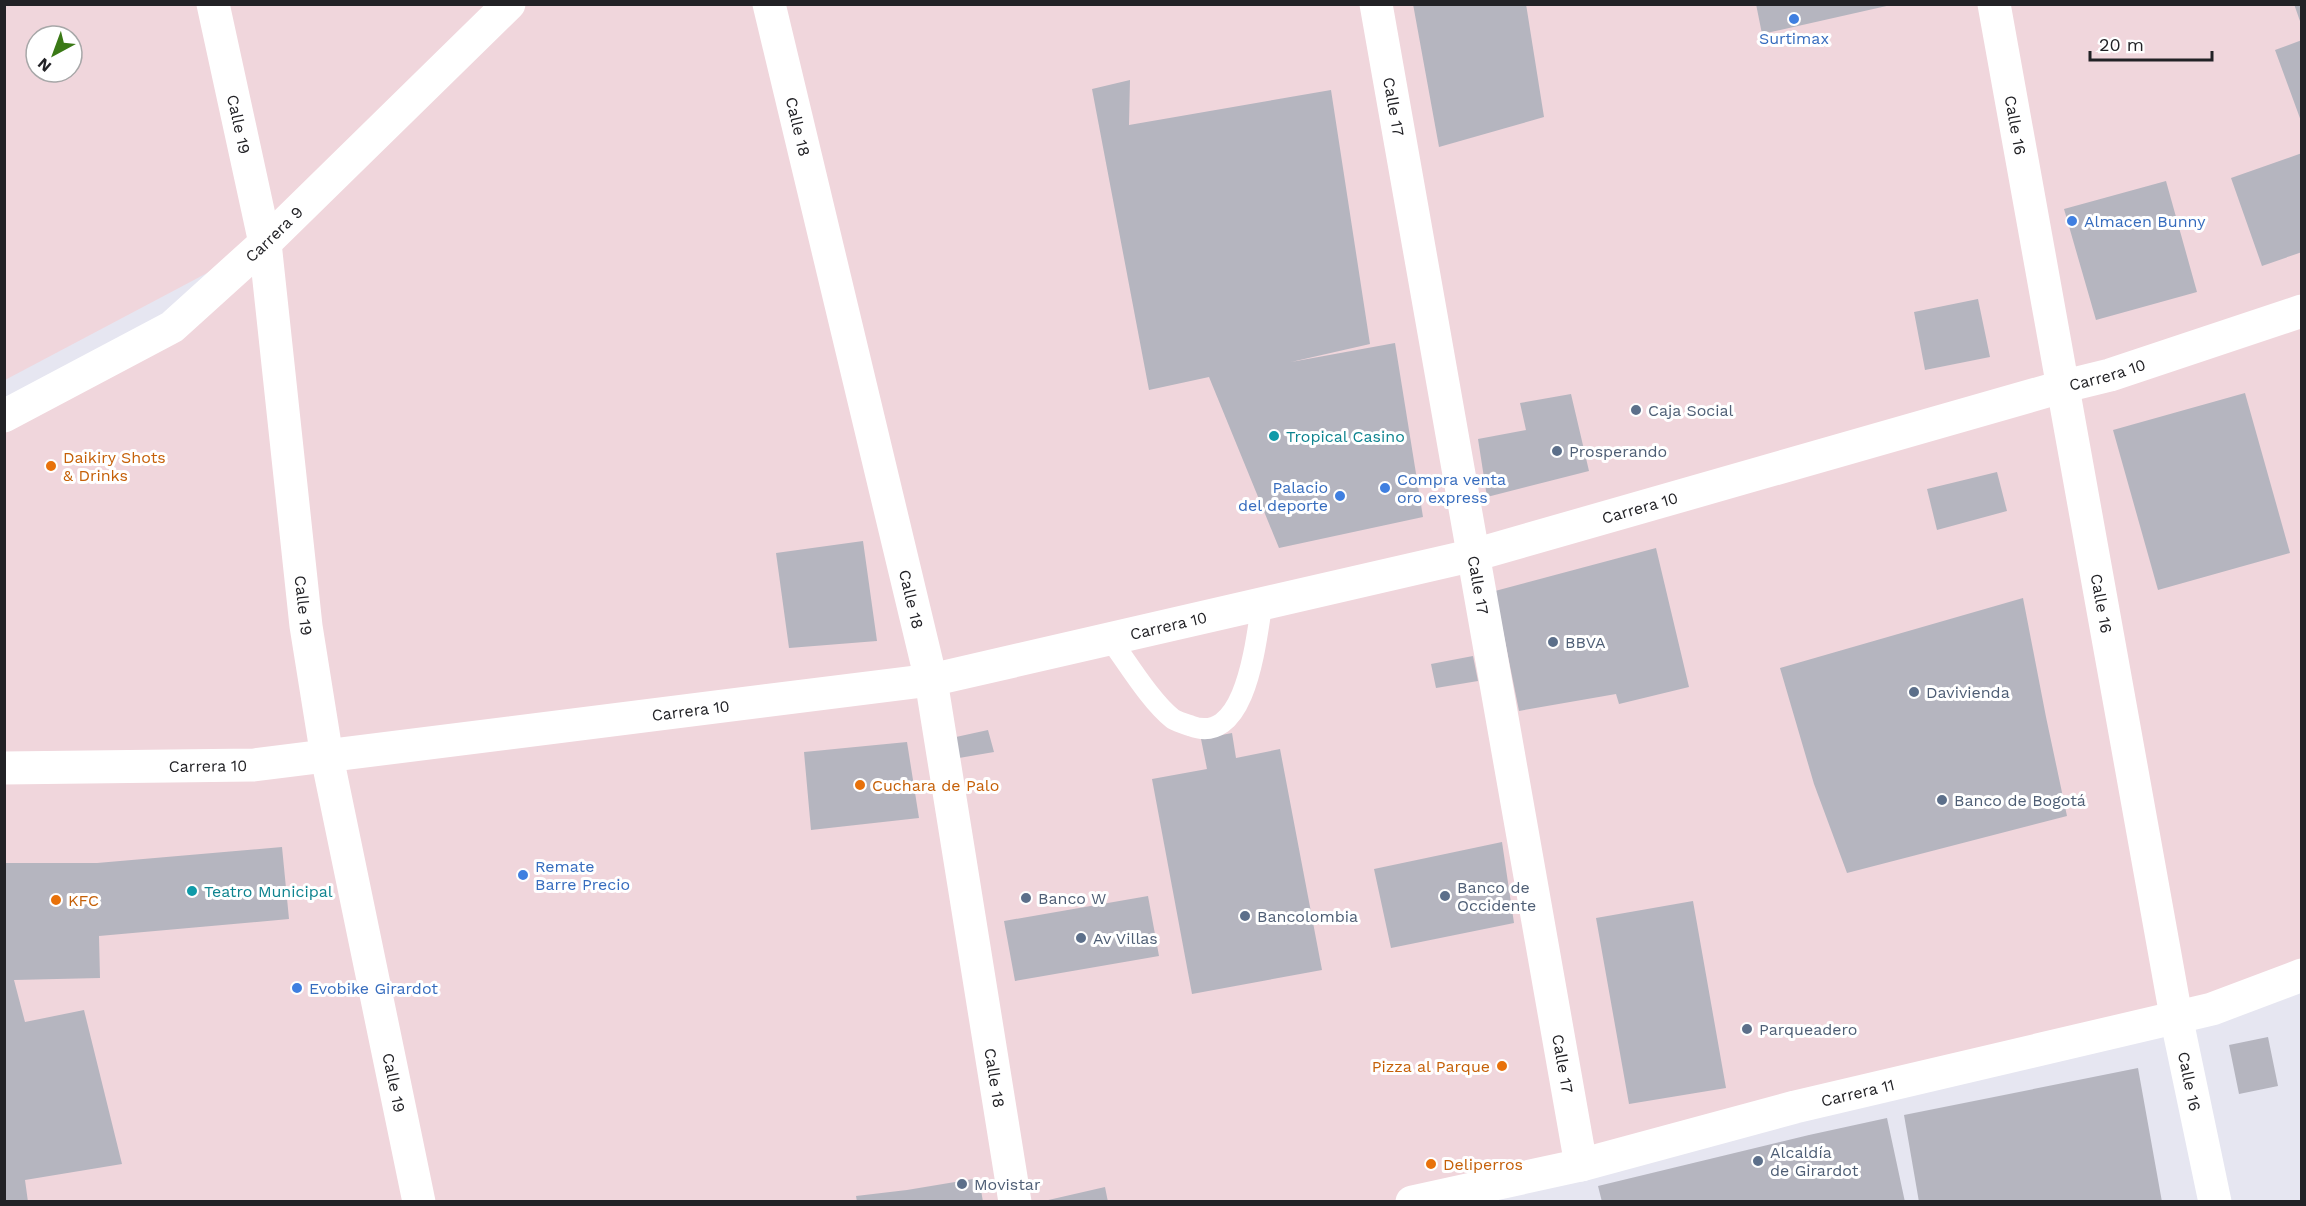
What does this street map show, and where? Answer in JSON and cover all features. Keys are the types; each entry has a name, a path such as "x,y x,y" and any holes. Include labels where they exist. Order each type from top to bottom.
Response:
{"street":[{"name":"Calle 19","path":"213,4 265,243 306,626 327,757 419,1202"},
{"name":"Carrera 9","path":"4,416 172,327 265,243 509,4"},
{"name":"Calle 18","path":"770,4 931,680 1016,1202"},
{"name":"Calle 17","path":"1376,4 1581,1165"},
{"name":"Calle 16","path":"1994,4 2176,1017 2215,1202"},
{"name":"Carrera 10","path":"4,768 254,765 931,680 1474,555 2110,375 2301,311"},
{"name":"Carrera 11","path":"1412,1202 1581,1165 1795,1107 2228,1004 2301,975"}],"lane":[{"path":"1110,639 1153,697 1174,720 1200,729 1213,727 1222,723 1234,712 1249,674 1262,604"}],"shaded area":[{"path":"4,5 2301,5 2301,975 1412,1201 5,1201 5,416 172,327 262,244 5,380"}],"building":[{"path":"1413,4 1526,4 1544,117 1439,147"},
{"name":"Surtimax","path":"1756,4 1891,4 1891,5 1762,34"},
{"path":"2294,4 2302,4 2302,24 2301,24"},
{"path":"2302,40 2302,121 2301,121 2275,50"},
{"path":"1130,80 1129,125 1331,90 1370,344 1291,362 1395,343 1423,517 1279,548 1209,377 1149,390 1092,89"},
{"path":"2302,153 2302,252 2262,266 2231,178"},
{"path":"2166,181 2197,292 2096,320 2064,209"},
{"path":"1978,299 1990,357 1925,370 1914,312"},
{"path":"2245,393 2290,553 2158,590 2113,430"},
{"path":"1571,394 1589,471 1487,497 1478,439 1526,430 1520,403"},
{"path":"1997,472 2007,511 1937,530 1927,489"},
{"path":"863,541 877,641 789,648 776,553"},
{"path":"1656,548 1689,687 1619,704 1616,694 1519,711 1495,591"},
{"path":"2023,598 2067,816 1847,873 1814,784 1780,668"},
{"path":"1473,656 1478,681 1436,688 1431,664"},
{"path":"988,730 994,752 959,758 956,737"},
{"name":"Bancolombia","path":"1232,733 1236,758 1280,749 1322,970 1192,994 1152,779 1207,769 1201,739"},
{"name":"Cuchara de Palo","path":"907,742 919,818 811,830 804,752"},
{"name":"Banco de Occidente","path":"1502,842 1514,923 1391,948 1374,869"},
{"path":"282,847 289,919 99,936 100,978 14,980 25,1022 84,1010 122,1164 25,1180 28,1202 5,1202 5,863 97,863"},
{"name":"Av Villas","path":"1148,896 1159,956 1015,981 1004,921"},
{"path":"1693,901 1726,1088 1629,1104 1596,918"},
{"path":"2268,1037 2278,1086 2239,1094 2229,1045"},
{"path":"2138,1068 2162,1202 1919,1202 1904,1115"},
{"path":"1887,1118 1905,1202 1602,1202 1598,1186"},
{"name":"Movistar","path":"979,1178 983,1202 857,1202 856,1196"},
{"path":"1105,1187 1108,1202 1044,1202 1044,1201"}],"place":[{"name":"Surtimax","path":"1794,19"},
{"name":"Almacen Bunny","path":"2072,221"},
{"name":"Caja Social","path":"1636,410"},
{"name":"Tropical Casino","path":"1274,436"},
{"name":"Prosperando","path":"1557,451"},
{"name":"Daikiry Shots & Drinks","path":"51,466"},
{"name":"Compra venta oro express","path":"1385,488"},
{"name":"Palacio del deporte","path":"1340,496"},
{"name":"BBVA","path":"1553,642"},
{"name":"Davivienda","path":"1914,692"},
{"name":"Cuchara de Palo","path":"860,785"},
{"name":"Banco de Bogotá","path":"1942,800"},
{"name":"Remate Barre Precio","path":"523,875"},
{"name":"Teatro Municipal","path":"192,891"},
{"name":"Banco de Occidente","path":"1445,896"},
{"name":"Banco W","path":"1026,898"},
{"name":"KFC","path":"56,900"},
{"name":"Bancolombia","path":"1245,916"},
{"name":"Av Villas","path":"1081,938"},
{"name":"Evobike Girardot","path":"297,988"},
{"name":"Parqueadero","path":"1747,1029"},
{"name":"Pizza al Parque","path":"1502,1066"},
{"name":"Alcaldía de Girardot","path":"1758,1161"},
{"name":"Deliperros","path":"1431,1164"},
{"name":"Movistar","path":"962,1184"}]}
